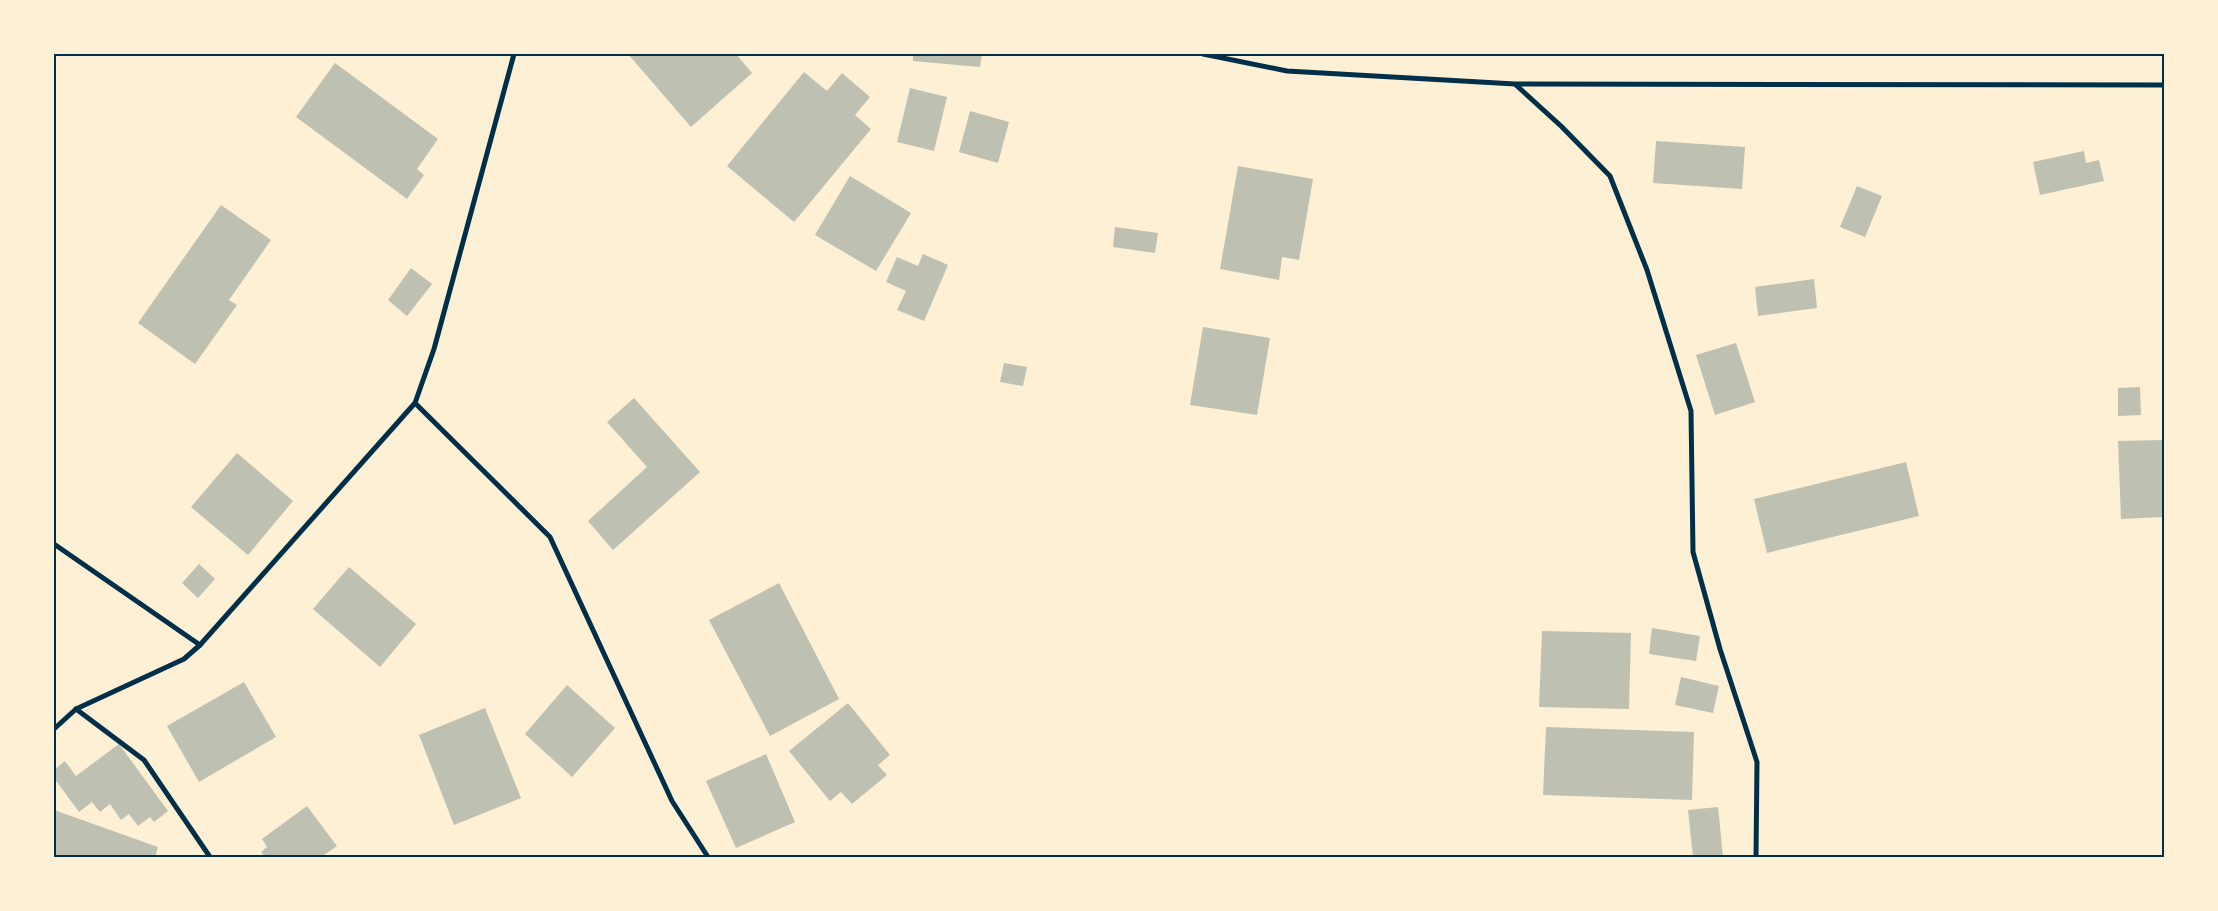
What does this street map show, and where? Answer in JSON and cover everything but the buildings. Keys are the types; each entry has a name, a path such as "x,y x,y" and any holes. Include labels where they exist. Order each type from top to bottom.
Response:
{"street":[{"path":"54,729 76,709 184,659 200,645 415,403 434,349 514,54"},
{"path":"1203,54 1287,71 1515,84 2164,86"},
{"path":"1515,84 1561,126 1610,176 1647,270 1691,411 1693,552 1720,649 1757,762 1756,857"},
{"path":"415,403 550,537 672,801 708,857"},
{"path":"54,544 200,645"},
{"path":"76,709 144,760 210,857"}]}
